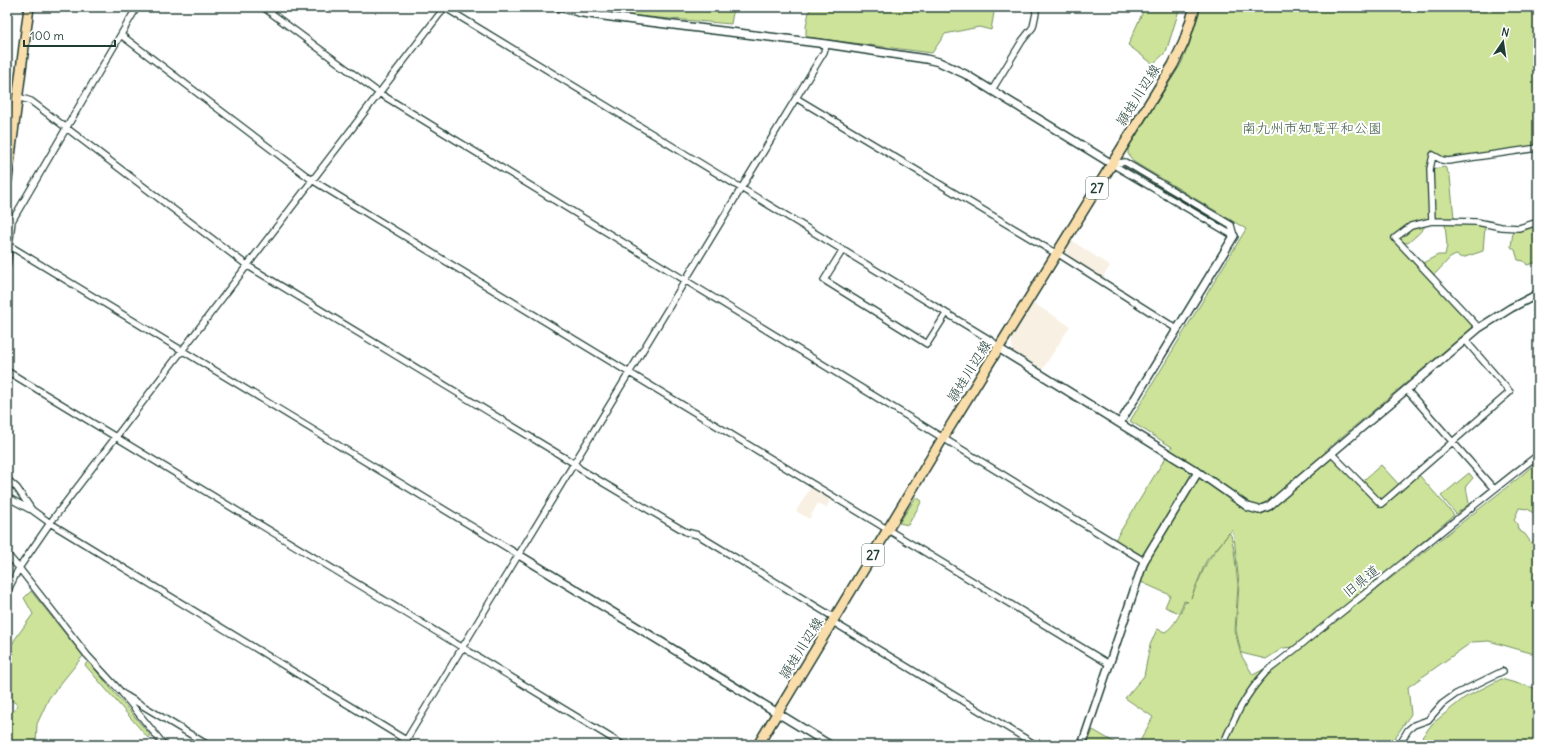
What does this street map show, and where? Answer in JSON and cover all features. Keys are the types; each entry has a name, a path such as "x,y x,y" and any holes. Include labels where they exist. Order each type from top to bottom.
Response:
{"main road":[{"path":"7,180 29,7"},
{"name":"頴娃川辺線","path":"758,745 1173,65 1184,42 1195,7"}],"street":[{"path":"7,266 12,221 137,7"},
{"path":"263,7 379,93 1144,561"},
{"path":"7,592 19,568 50,523 445,7 842,251 998,344 1003,351 1198,472 1248,508 1259,510 1270,506 1479,328 1511,308 1538,294"},
{"path":"559,7 582,13 826,44 926,59 954,69 992,90 1112,164 1125,162 1231,226 1234,236 1120,423"},
{"path":"992,90 1032,27 1035,20 1035,7"},
{"path":"121,35 312,180 1109,664"},
{"path":"405,743 742,189 824,52 826,44"},
{"path":"7,93 8,84"},
{"path":"18,97 31,101 248,266 575,464 580,469 686,532 698,535 1036,745"},
{"path":"796,98 1057,253 1177,329"},
{"path":"1432,222 1430,168 1433,155 1442,160 1448,161 1538,148"},
{"path":"1479,328 1395,238 1411,226 1432,222 1477,222 1501,228 1519,228 1538,222"},
{"path":"10,246 830,745"},
{"path":"842,251 824,280 927,344 946,314"},
{"path":"1331,453 1381,504 1510,392 1465,340"},
{"path":"7,371 623,745"},
{"path":"1406,389 1494,489"},
{"name":"旧県道","path":"1223,745 1237,711 1254,685 1266,672 1538,455"},
{"path":"1082,745 1144,561 1198,472"},
{"path":"7,479 16,488 32,510"},
{"path":"7,497 32,510 50,523 405,743 414,745"},
{"path":"7,554 87,655 122,693 164,745"},
{"path":"1399,745 1408,730 1414,725 1428,720 1442,704 1456,694 1503,671"},
{"path":"122,693 208,745"}],"shaded area":[{"path":"1071,240 1110,266 1102,278 1066,255 1065,248"},
{"path":"1033,303 1070,326 1043,369 1014,352 1012,346 1012,337"},
{"path":"811,487 831,499 826,508 818,503 809,519 796,511"}],"green space":[{"path":"585,7 734,7 731,24 613,14"},
{"path":"810,7 995,7 991,30 979,27 945,34 932,53 806,37 806,26"},
{"path":"1145,7 1180,7 1166,52 1153,64 1128,45"},
{"name":"南九州市知覧平和公園","path":"1201,7 1538,7 1538,146 1449,159 1442,157 1432,150 1428,168 1429,220 1424,228 1408,243 1402,242 1474,326 1325,451 1358,485 1381,465 1403,489 1419,475 1454,515 1294,647 1283,648 1266,659 1241,653 1236,630 1239,584 1232,530 1229,533 1231,535 1234,550 1238,585 1235,631 1241,655 1253,675 1299,650 1516,480 1538,461 1538,517 1528,509 1519,508 1514,520 1517,524 1518,530 1525,534 1532,544 1538,533 1538,655 1489,641 1472,642 1408,687 1411,714 1392,742 1385,745 1138,745 1153,717 1125,698 1144,676 1150,645 1157,629 1165,632 1169,629 1182,610 1185,602 1188,602 1184,601 1179,613 1165,607 1170,595 1141,582 1149,560 1115,540 1172,447 1130,421 1246,229 1134,162 1128,154 1128,148 1181,64 1189,45","holes":["1224,539 1207,562 1191,598 1206,561"]},
{"path":"1445,167 1450,176 1454,218 1433,219 1431,169"},
{"path":"1445,224 1475,224 1485,226 1483,251 1462,258 1456,255 1450,258 1434,275 1423,263 1438,255 1445,255 1447,246"},
{"path":"1538,225 1538,262 1527,265 1524,261 1518,260 1515,250 1511,247 1513,231 1525,230"},
{"path":"1469,473 1473,478 1466,486 1469,504 1456,514 1441,496"},
{"path":"916,497 922,501 908,525 899,523"},
{"path":"31,591 83,656 49,698 37,724 36,745 7,745 7,709 13,712 18,705 7,697 7,653 33,614 24,598"},
{"path":"88,661 150,735 148,738 85,665"},
{"path":"1501,679 1538,689 1538,745 1416,745 1432,724 1464,698"},
{"path":"1093,730 1119,745 1087,745"}]}
